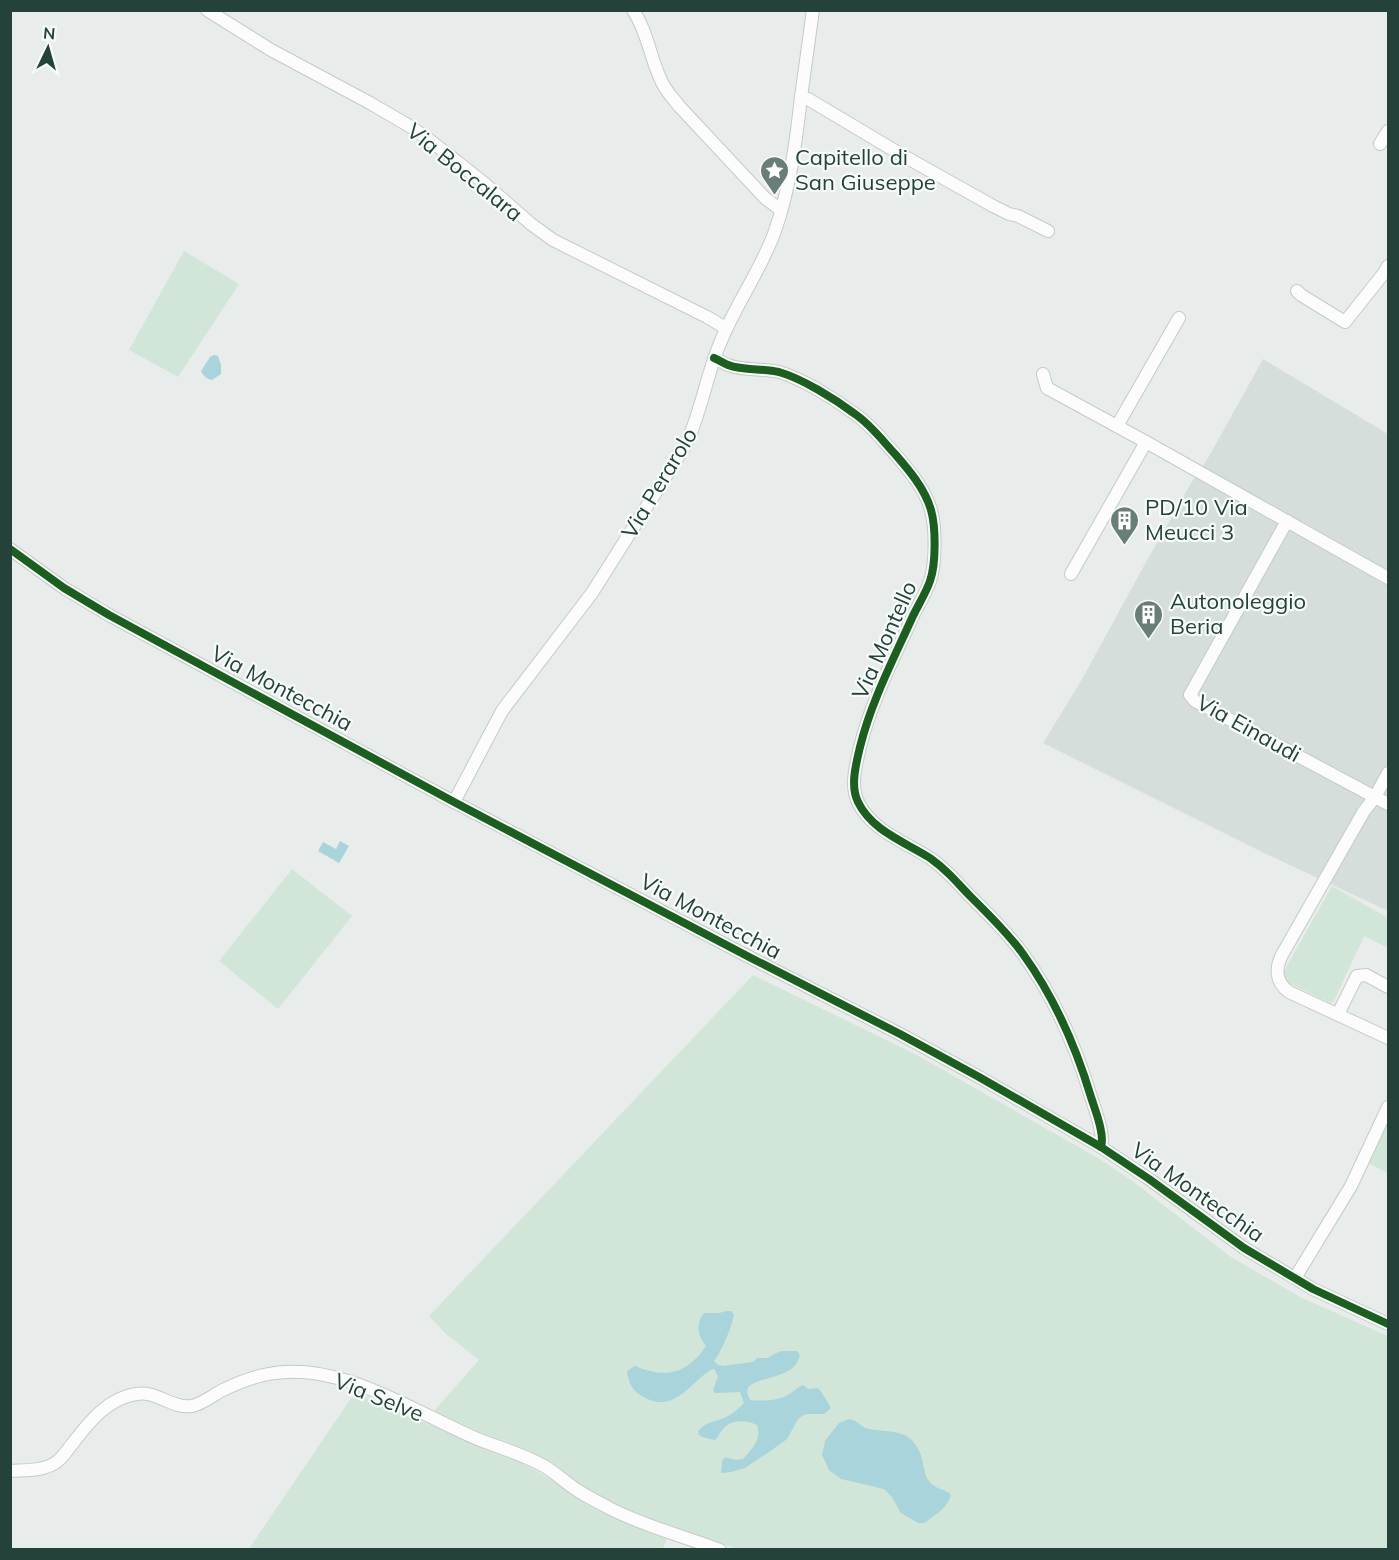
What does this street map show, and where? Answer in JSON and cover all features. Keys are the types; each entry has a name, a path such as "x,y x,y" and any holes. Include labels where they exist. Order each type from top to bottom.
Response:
{"street":[{"name":"Via Boccalara","path":"207,10 271,50 411,127 553,240 726,328"},
{"path":"633,10 666,90 765,198 781,210"},
{"name":"Via Perarolo","path":"454,802 502,711 592,592 685,446 697,418 714,358 726,328 768,248 781,210 795,150 813,10"},
{"path":"801,97 993,206 1048,231"},
{"path":"1380,144 1389,130"},
{"path":"1297,291 1345,322 1389,266"},
{"path":"1117,426 1179,318"},
{"name":"Via Montello","path":"714,358 728,365 785,374 839,403 870,427 914,477 925,495 931,509 933,523 934,551 930,582 871,713 858,759 854,780 855,794 868,818 880,828 931,859 951,876 1009,935 1022,952 1059,1014 1074,1048 1095,1110 1103,1141 1101,1147"},
{"path":"1043,374 1047,388 1389,578"},
{"path":"1071,574 1146,442"},
{"name":"Via Einaudi","path":"1287,521 1190,695 1195,701 1389,804"},
{"name":"Via Montecchia","path":"10,549 64,588 109,615 454,802 979,1077 1101,1147 1244,1248 1313,1290 1389,1324"},
{"path":"1389,773 1278,962 1277,972 1282,987 1389,1038"},
{"path":"1338,1014 1357,976 1366,975 1389,987"},
{"path":"1295,1278 1350,1186 1389,1107"},
{"name":"Via Selve","path":"10,1471 31,1470 53,1464 62,1458 91,1421 105,1407 119,1398 133,1394 149,1394 177,1404 193,1406 227,1388 262,1375 286,1372 310,1373 358,1384 475,1438 520,1454 545,1467 577,1490 611,1509 720,1550"}],"shaded area":[{"path":"1263,359 1388,434 1388,911 1266,854 1043,743 1081,681 1145,564"}],"green space":[{"path":"184,251 239,284 178,377 129,350"},
{"path":"292,869 352,916 278,1009 219,961"},
{"path":"1332,886 1388,918 1388,948 1364,936 1334,1001 1330,1003 1289,983 1285,979 1284,971"},
{"path":"753,975 915,1054 1098,1158 1131,1180 1231,1257 1300,1297 1388,1336 1388,1549 737,1549 601,1498 558,1467 525,1449 433,1412 479,1360 446,1334 429,1316"},
{"path":"1388,1121 1388,1173 1370,1164 1369,1161"},
{"path":"354,1394 370,1398 488,1451 515,1459 559,1484 586,1504 667,1539 662,1550 248,1550"}],"water":[{"path":"218,356 221,374 212,380 205,377 201,371 210,357"},
{"path":"340,841 349,846 339,863 318,851 323,842 336,849"},
{"path":"727,1311 734,1314 726,1338 714,1361 718,1365 753,1362 757,1358 768,1358 782,1351 797,1351 800,1355 790,1370 755,1382 750,1386 747,1391 750,1400 778,1399 803,1385 808,1389 820,1390 830,1409 824,1414 802,1416 787,1439 769,1452 745,1468 721,1473 722,1461 725,1457 743,1459 753,1447 758,1435 757,1425 744,1421 731,1423 715,1440 702,1437 698,1432 704,1426 728,1416 740,1407 744,1403 740,1392 715,1393 713,1390 718,1376 712,1369 679,1396 662,1402 652,1401 635,1391 629,1382 627,1371 635,1366 666,1373 683,1368 691,1363 706,1346 699,1330 699,1321 704,1313"},
{"path":"849,1419 866,1428 899,1433 911,1439 920,1453 928,1480 951,1495 944,1508 925,1523 918,1523 901,1513 892,1497 884,1489 841,1479 829,1470 822,1455 825,1441 839,1423"}],"cycle path":[{"path":"714,358 734,367 788,375 838,402 861,418 876,433 911,473 925,495 934,526 935,546 932,574 876,697 860,747 855,768 854,789 858,802 872,821 900,841 930,858 948,873 998,924 1023,954 1045,987 1071,1041 1099,1122 1102,1136 1101,1147"},
{"path":"10,549 64,588 109,615 454,802 979,1077 1101,1147 1244,1248 1313,1289 1388,1324"}],"place":[{"name":"Capitello di San Giuseppe","path":"774,196"},
{"name":"PD/10 Via Meucci 3","path":"1124,546"},
{"name":"Autonoleggio Beria","path":"1149,640"}]}
